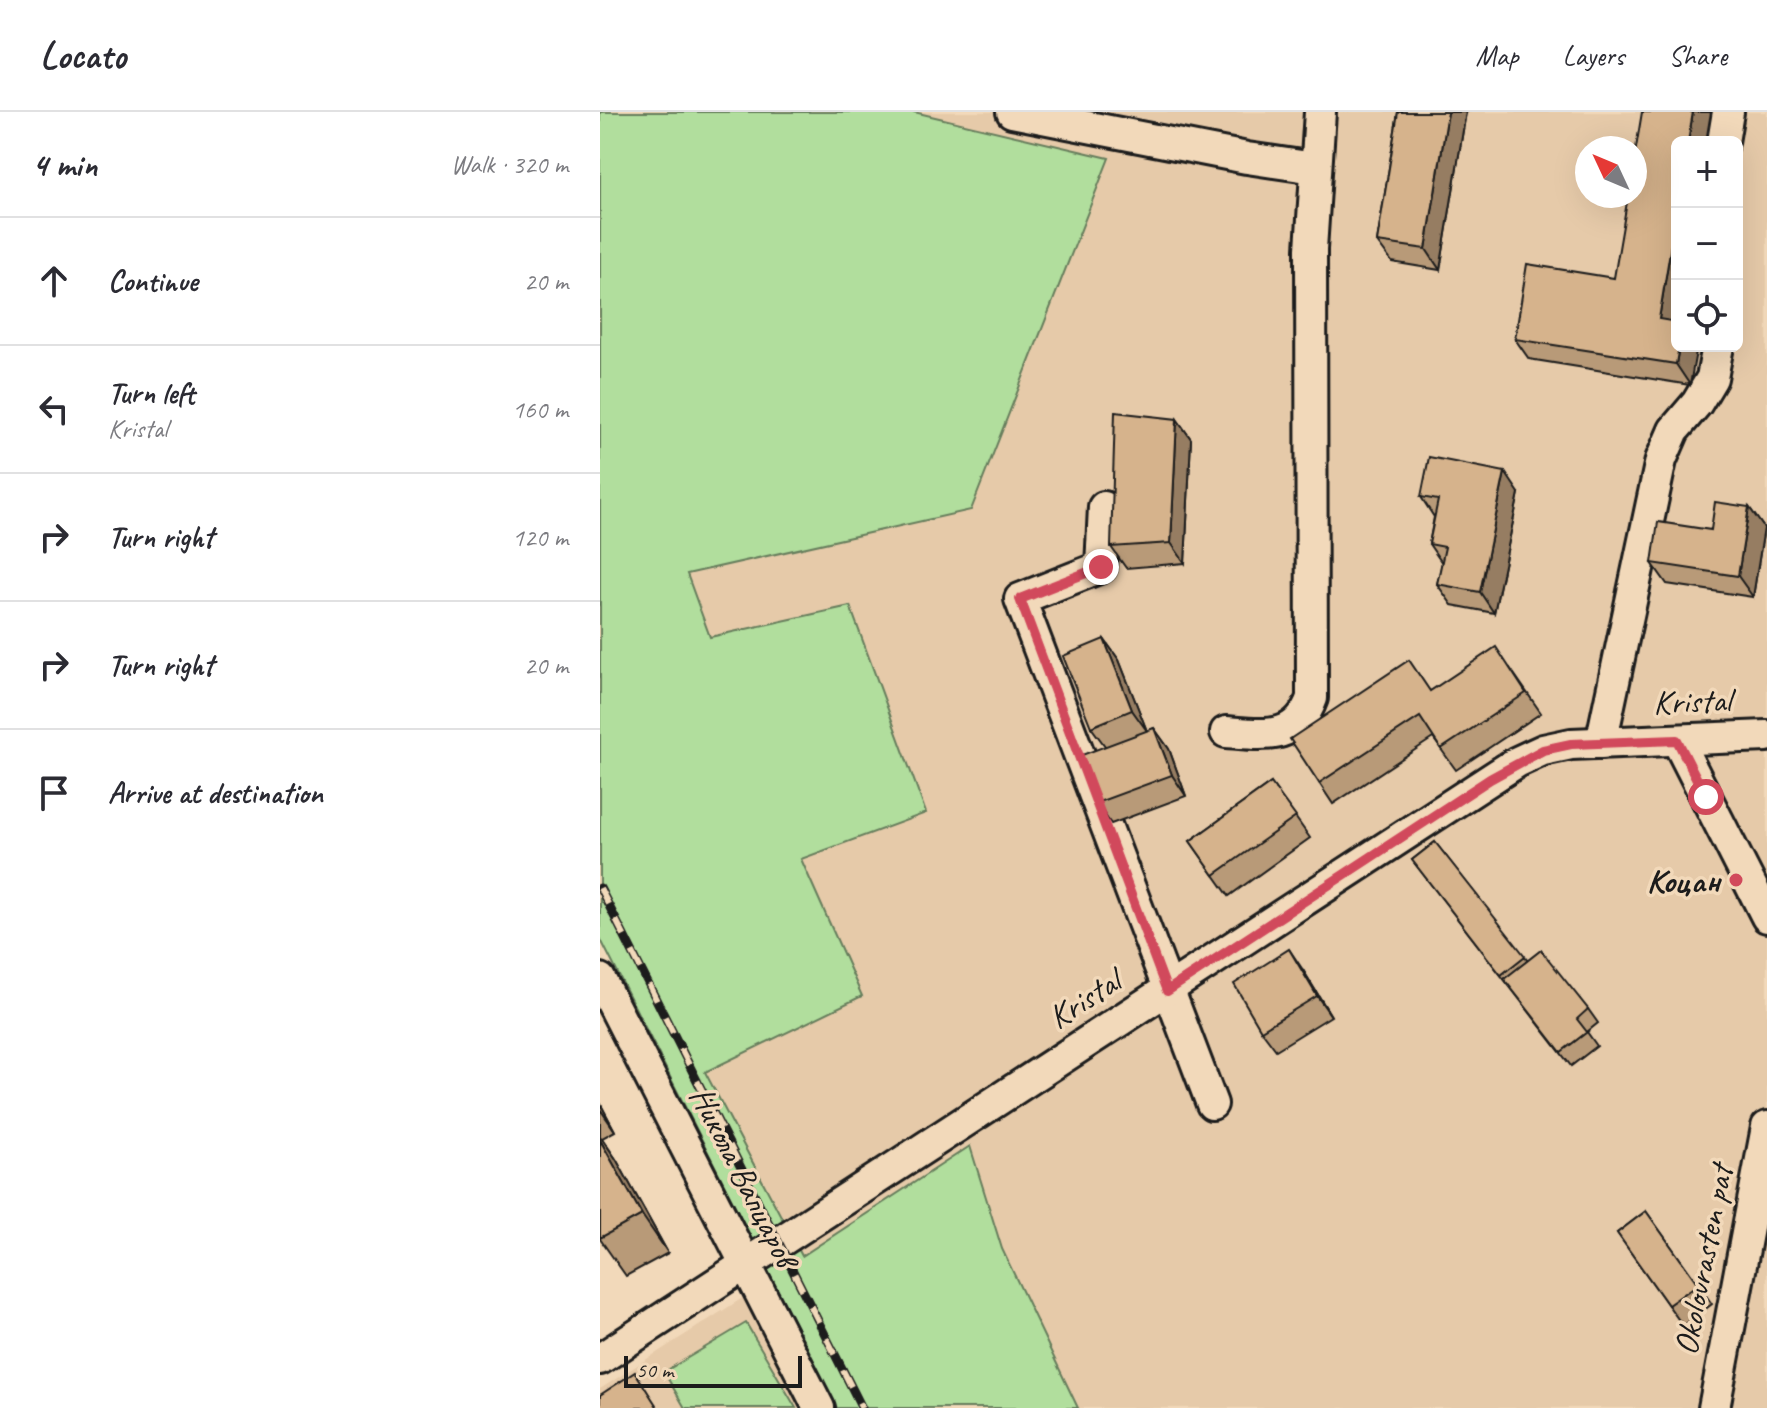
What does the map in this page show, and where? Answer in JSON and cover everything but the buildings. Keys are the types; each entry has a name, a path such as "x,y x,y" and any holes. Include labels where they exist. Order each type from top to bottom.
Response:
{"street":[{"path":"1226,732 1264,735 1296,726 1306,714 1312,698 1310,353 1315,168 1320,112"},
{"path":"1724,136 1728,112"},
{"path":"1020,113 1247,158 1315,168"},
{"path":"1601,743 1661,460 1674,430 1697,403 1712,378 1717,352"},
{"path":"1104,507 1101,567 1020,599 1212,1104"},
{"name":"Kristal","path":"600,1359 1517,762 1557,747 1767,736"},
{"path":"1677,740 1767,917"},
{"name":"Никола Вапцаров","path":"600,979 819,1408"},
{"name":"Okolovrasten pat","path":"1714,1408 1767,1127"}],"shaded area":[{"path":"914,112 1767,112 1767,1408 1078,1408 1002,1249 970,1146 802,1256 705,1071 861,997 801,859 926,813 710,637 686,574 971,509 1109,158"},
{"path":"752,1292 807,1408 600,1408 600,1389"}],"green space":[{"path":"600,112 914,112 1109,158 971,510 687,574 710,637 850,606 926,813 801,859 862,996 705,1072 802,1256 970,1146 1002,1249 1078,1408 837,1408 600,938"},
{"path":"746,1323 796,1408 685,1408 664,1372"}],"railway":[{"path":"600,888 862,1408"}],"place":[{"name":"Коцан","path":"1736,880"}],"route":[{"path":"1101,567 1020,599 1167,991 1490,779 1543,750 1571,744 1677,740 1706,797"}]}
